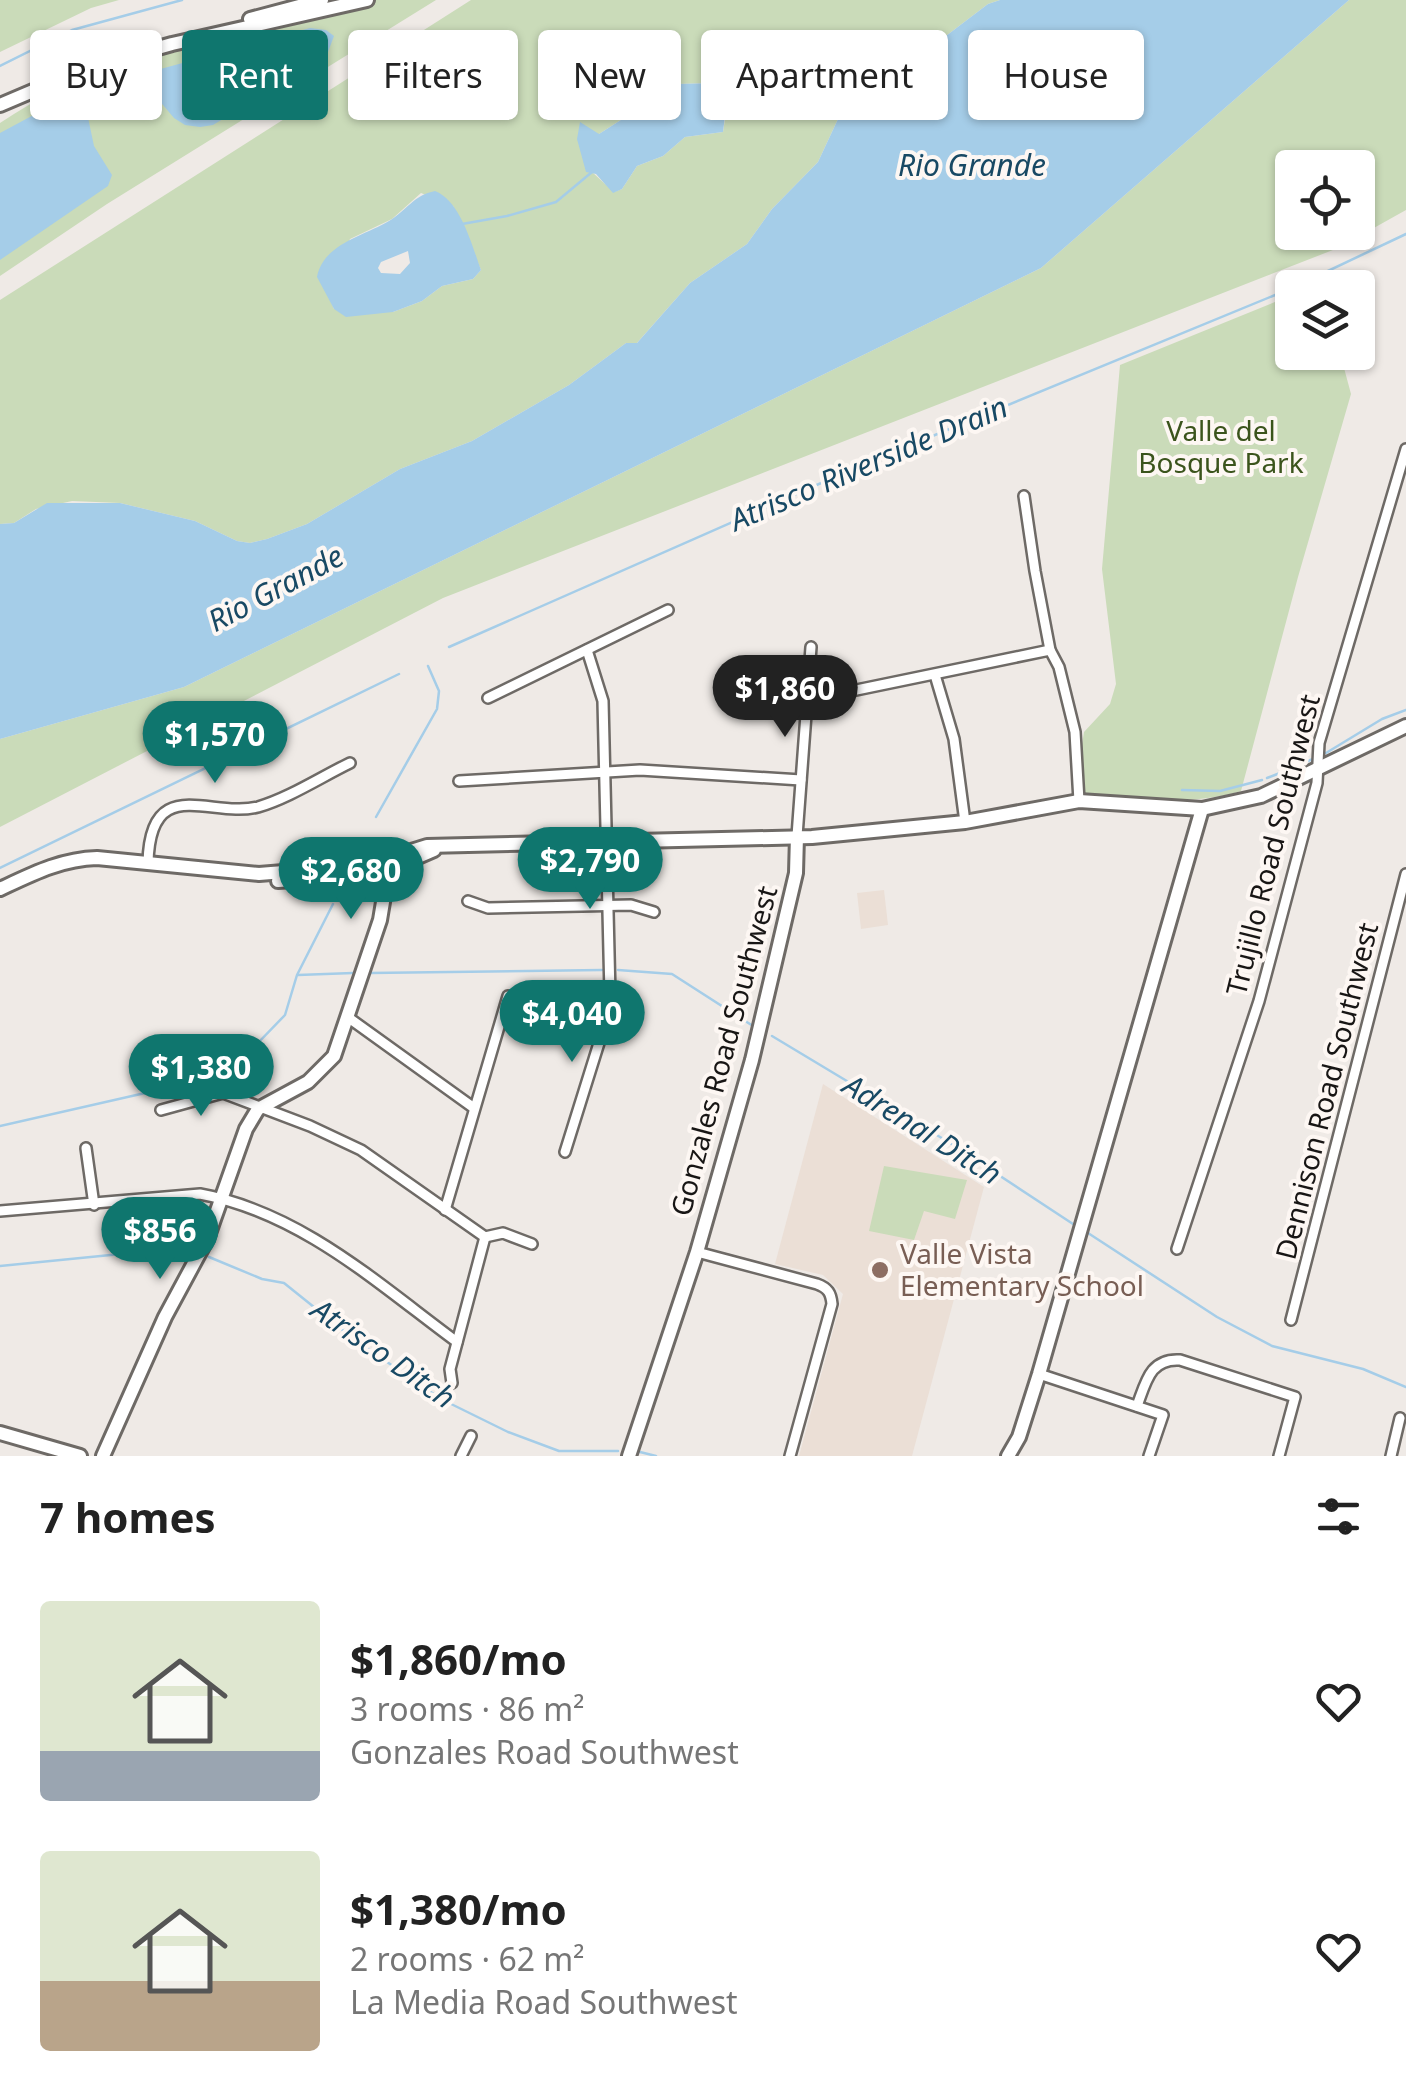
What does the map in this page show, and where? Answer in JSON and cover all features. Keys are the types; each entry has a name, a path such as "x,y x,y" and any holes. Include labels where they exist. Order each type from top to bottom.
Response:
{"street":[{"path":"172,44 189,35 322,0"},
{"path":"0,105 87,68 172,44 367,0"},
{"name":"Trujillo Road Southwest","path":"1177,1249 1258,1001 1318,783 1319,743 1406,449"},
{"path":"1024,496 1050,650 1059,668 1075,732 1079,801"},
{"path":"488,698 668,610"},
{"name":"Gonzales Road Southwest","path":"629,1456 697,1252 765,1012 796,873 811,647"},
{"path":"565,1152 608,1010 603,701 587,650"},
{"path":"808,700 1050,650"},
{"path":"935,675 954,738 964,822"},
{"path":"212,872 284,874 395,856 427,846 797,836 964,822 1079,801 1202,810 1261,796 1406,726"},
{"path":"148,863 156,825 177,806 199,803 254,808 350,763"},
{"path":"459,781 640,770 802,780"},
{"path":"1008,1456 1039,1374 1202,810"},
{"path":"0,890 45,868 78,858 148,863 265,881 350,877 377,886 413,858 441,847"},
{"path":"103,1456 166,1317 207,1239 246,1130 258,1109 308,1082 327,1066 349,1018 381,915 388,863 379,856"},
{"path":"364,858 358,869 376,907 368,951"},
{"name":"Dennison Road Southwest","path":"1291,1320 1406,874"},
{"path":"468,901 488,908 609,905 637,906 654,912"},
{"path":"445,1210 508,996"},
{"path":"349,1018 474,1108"},
{"path":"161,1110 223,1093 349,1143 485,1238"},
{"path":"86,1148 94,1204"},
{"path":"0,1210 200,1194 221,1198 299,1228 456,1342"},
{"path":"485,1238 503,1233 532,1244"},
{"path":"452,1383 450,1369 456,1342 485,1238"},
{"path":"697,1252 818,1284 831,1296 790,1456"},
{"path":"1138,1406 1148,1375 1170,1359 1295,1397 1278,1456"},
{"path":"1039,1374 1163,1416 1149,1456"},
{"path":"1391,1456 1400,1418"},
{"path":"0,1433 80,1456"},
{"path":"461,1456 471,1436"}],"shaded area":[{"path":"884,890 888,925 861,929 857,893"},
{"name":"Valle Vista Elementary School","path":"823,1084 984,1187 912,1456 799,1456 843,1294 823,1275 775,1264"}],"green space":[{"path":"0,0 119,0 91,8 46,30 30,30 30,37 0,52"},
{"path":"343,0 436,0 388,30 348,30 348,55 328,67 328,30 216,30"},
{"path":"471,0 1000,0 988,4 948,34 948,30 701,30 701,83 681,84 681,30 538,30 538,120 621,120 599,134 592,172 614,192 622,189 637,166 663,156 685,137 723,132 725,120 838,120 818,162 772,209 747,244 690,283 636,344 626,343 569,385 472,441 400,469 307,524 250,543 195,521 120,503 72,501 36,509 14,523 0,524 0,300 283,120 328,120 328,91 348,78 348,120 518,120 518,30 424,30","holes":["421,193 453,206 481,270 473,279 442,286 422,301 393,312 334,309 326,290 350,239 392,219"]},
{"path":"1349,0 1406,0 1406,210 1375,227 1375,150 1275,150 1275,250 1333,250 443,598 0,827 0,739 184,687 1041,268"},
{"path":"182,40 182,120 242,120 0,276 0,123 30,105 30,120 162,120 165,45"},
{"name":"Valle del Bosque Park","path":"1275,302 1275,370 1345,370 1351,394 1241,791 1222,796 1183,800 1083,798 1080,757 1084,732 1110,704 1116,684 1102,569 1120,365"},
{"path":"884,1166 967,1180 955,1219 924,1211 914,1240 869,1231"}],"water":[{"name":"Rio Grande","path":"1000,0 1349,0 1041,268 184,687 0,739 0,524 14,523 47,503 120,503 195,521 250,543 307,524 400,469 472,441 569,385 626,343 637,343 690,283 747,244 772,209 818,162 838,120 948,120 948,34 988,4"},
{"path":"182,63 182,120 221,120 200,127 185,125 174,118 162,104 162,69"},
{"path":"701,83 701,120 724,120 723,132 685,137 663,156 637,166 622,189 613,193 596,174 586,172 577,139 580,122 599,134 621,120 681,120 681,84"},
{"path":"30,117 30,120 89,120 94,146 112,175 108,186 0,260 0,133"},
{"path":"435,191 452,204 481,270 473,279 442,286 422,301 393,312 346,317 334,309 317,277 327,256 389,221","holes":["408,251 410,263 400,274 381,273 378,268 381,262"]}],"waterway":[{"path":"0,66 72,30 182,0"},
{"path":"462,224 556,202 592,172"},
{"name":"Atrisco Riverside Drain","path":"1330,270 1406,234"},
{"name":"Atrisco Riverside Drain","path":"449,647 862,465 1275,295"},
{"path":"376,817 437,709 439,691 428,666"},
{"name":"Atrisco Riverside Drain","path":"0,868 399,674"},
{"path":"1326,753 1382,719 1406,710"},
{"path":"1288,769 1313,759"},
{"path":"1267,778 1280,773"},
{"path":"1182,790 1220,791 1262,780"},
{"path":"0,1126 189,1083 223,1069 255,1046 285,1015 297,975 333,904"},
{"name":"Adrenal Ditch","path":"370,973 602,970"},
{"name":"Adrenal Ditch","path":"618,970 672,974 753,1026"},
{"name":"Adrenal Ditch","path":"298,975 353,973"},
{"name":"Adrenal Ditch","path":"772,1036 950,1143 1073,1224"},
{"name":"Adrenal Ditch","path":"1088,1233 1217,1317 1272,1346 1363,1369 1406,1387"},
{"name":"Atrisco Ditch","path":"0,1266 193,1250"},
{"name":"Atrisco Ditch","path":"209,1257 262,1279 284,1283 355,1340 441,1399 508,1432 559,1451 618,1451"},
{"name":"Atrisco Ditch","path":"640,1452 656,1456"}],"place":[{"name":"Valle Vista Elementary School","path":"880,1270"}]}
